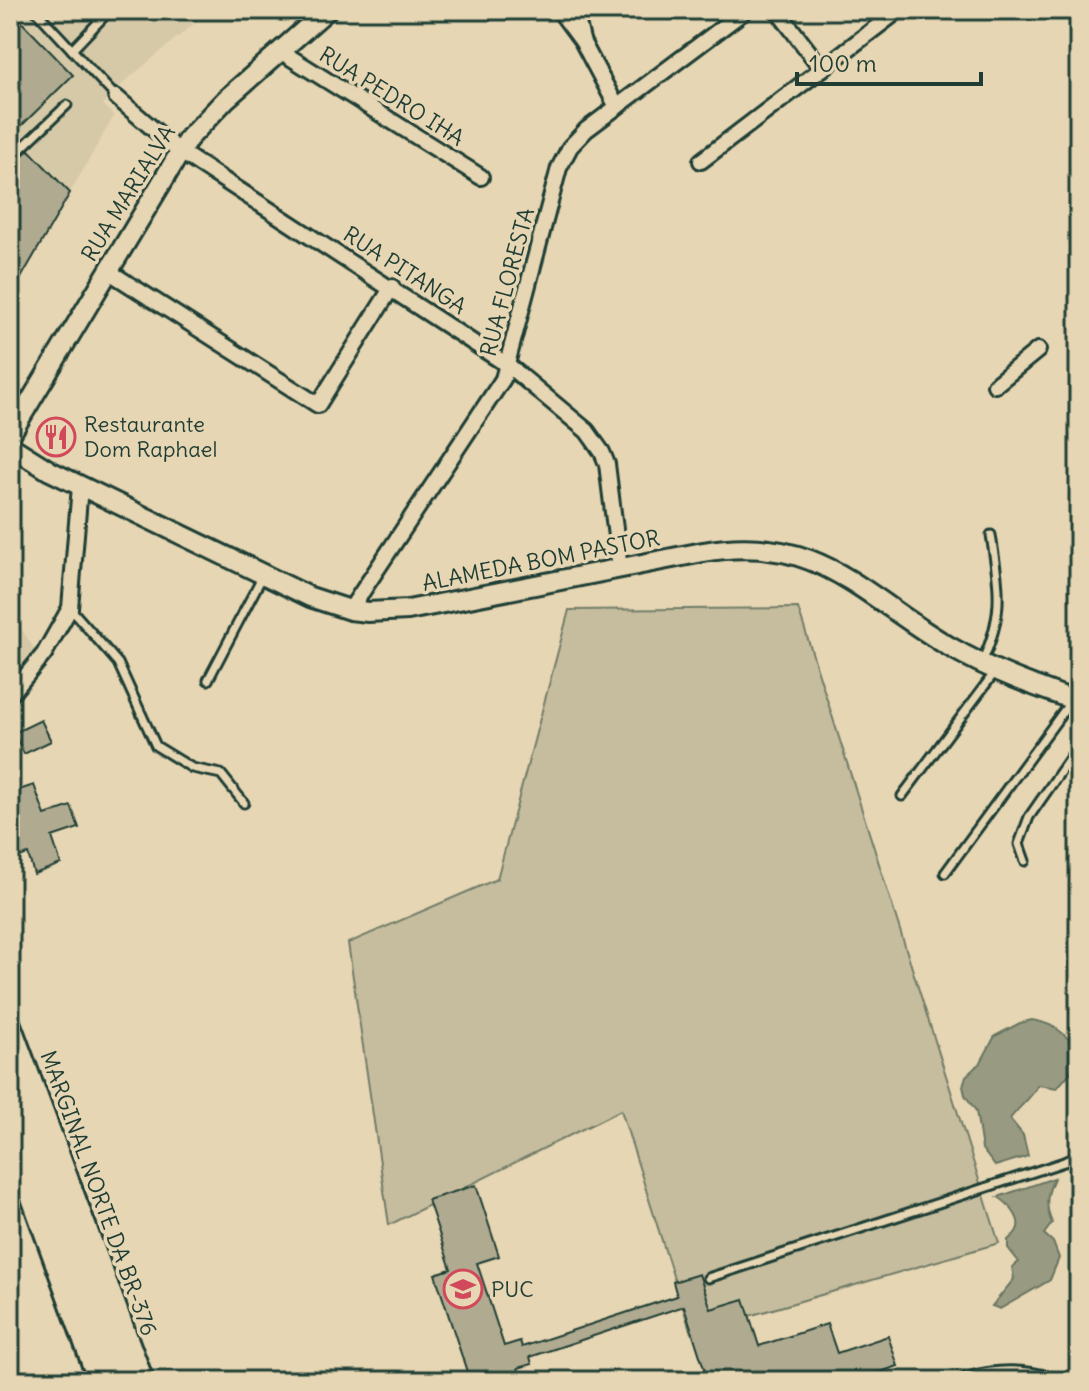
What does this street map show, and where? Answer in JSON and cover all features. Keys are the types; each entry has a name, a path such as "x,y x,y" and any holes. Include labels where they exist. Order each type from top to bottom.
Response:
{"highway":[{"path":"10,1079 123,1381"},
{"path":"10,1131 101,1381"}],"main road":[{"name":"RUA MARIALVA","path":"10,435 179,151 211,113 327,10"},
{"name":"ALAMEDA BOM PASTOR","path":"10,446 80,486 263,575 310,597 350,610 388,612 435,606 721,549 756,547 782,551 825,565 845,575 931,635 988,668 1076,701"},
{"name":"MARGINAL NORTE DA BR-376","path":"10,1022 144,1381"}],"street":[{"path":"559,10 582,41 617,107"},
{"path":"575,10 582,41"},
{"name":"RUA FLORESTA","path":"350,610 497,390 509,366 563,157 578,137 746,10"},
{"path":"777,10 822,69"},
{"path":"701,161 899,10"},
{"name":"RUA PEDRO IHA","path":"280,51 481,177"},
{"name":"RUA PITANGA","path":"116,97 179,151 509,366 587,431 607,464 620,569"},
{"path":"108,271 318,405 392,287"},
{"path":"995,385 1038,350"},
{"path":"10,695 44,654 70,608 80,486"},
{"path":"966,1381 1003,1373 1053,1381"}],"lane":[{"path":"35,10 116,97"},
{"path":"72,50 110,10"},
{"path":"10,159 67,105"},
{"path":"902,796 988,668 1000,594 991,535"},
{"path":"208,680 263,575"},
{"path":"70,608 118,663 156,746 192,768 221,774 244,803"},
{"path":"945,873 1076,701"},
{"path":"1025,861 1019,844 1029,817 1079,745"},
{"path":"708,1278 1079,1155"}],"shaded area":[{"path":"10,10 210,10 103,104 114,116 10,297"},
{"path":"798,608 999,1243 691,1333 621,1110 389,1225 348,943 497,879 569,610"},
{"path":"10,611 35,650 10,677"},
{"path":"1032,1020 1064,1034 1073,1047 1077,1065 1057,1088 1038,1085 1010,1119 1023,1135 1028,1156 995,1166 982,1149 976,1111 963,1086 966,1076 981,1062 995,1036"},
{"path":"1054,1178 1047,1200 1052,1223 1044,1234 1053,1242 1059,1258 1050,1280 1000,1309 992,1306 1014,1279 1012,1267 1019,1262 1008,1248 1008,1240 1016,1232 1018,1221 1010,1207 998,1197"}],"building":[{"path":"10,10 73,75 10,137"},
{"path":"29,150 70,193 21,278 10,268 10,165"},
{"path":"41,720 51,741 24,754 14,733"},
{"path":"34,785 45,815 71,806 79,828 52,837 61,864 34,874 28,854 10,860 10,818 15,816 10,793"},
{"name":"PUC","path":"476,1185 499,1256 477,1263 504,1346 520,1341 522,1347 677,1296 673,1282 699,1274 711,1309 744,1299 759,1346 827,1324 837,1353 888,1336 898,1366 854,1381 708,1381 684,1306 530,1357 532,1364 518,1368 523,1381 507,1381 505,1375 485,1381 470,1381 435,1274 451,1269 428,1200"}],"place":[{"name":"Restaurante Dom Raphael","path":"56,437"},
{"name":"PUC","path":"463,1289"}]}
